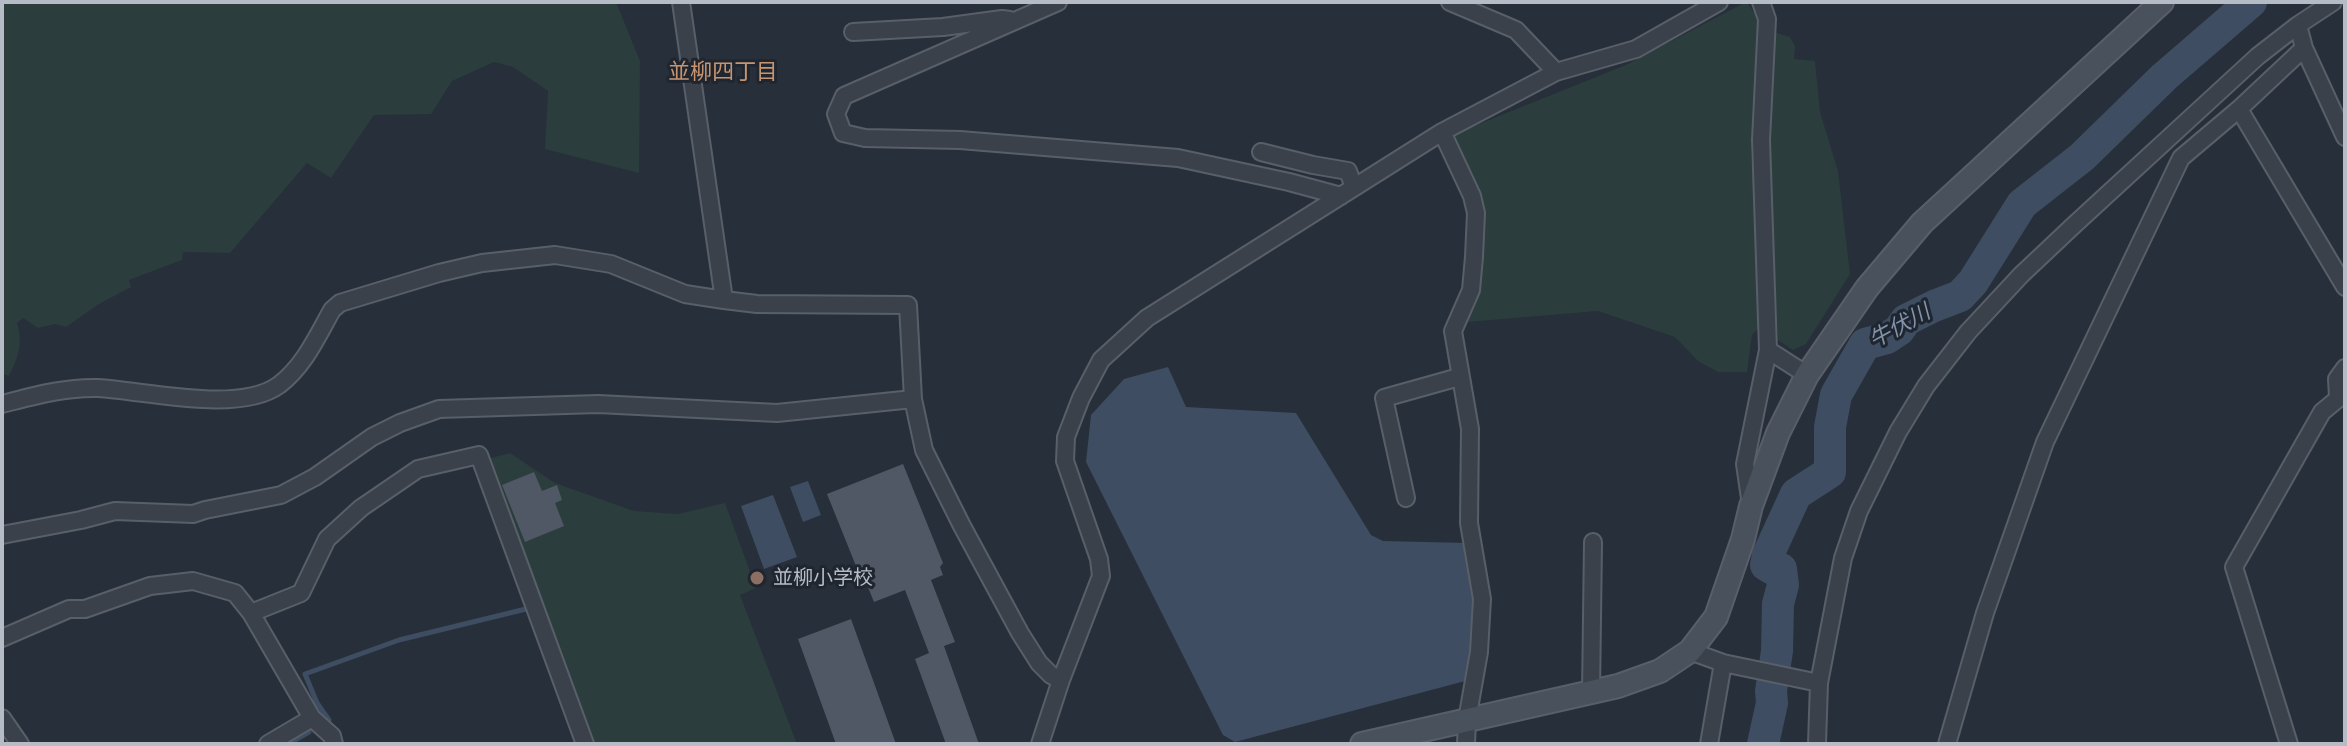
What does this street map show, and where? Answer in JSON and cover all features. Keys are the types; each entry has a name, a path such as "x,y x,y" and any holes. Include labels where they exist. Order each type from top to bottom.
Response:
{"street":[{"path":"681,2 724,300"},
{"path":"1058,2 844,96 836,114 843,133 865,138 960,140 1178,158 1347,191"},
{"path":"1450,2 1516,30 1556,72"},
{"path":"1040,744 1101,576 1099,559 1065,461 1066,437 1081,398 1101,360 1147,318 1442,132 1556,72 1636,49 1719,2"},
{"path":"1751,506 1745,464 1768,350 1761,140 1767,19 1761,2"},
{"path":"1362,744 1591,693 1660,671 1690,651 1716,617 1778,433 1807,375 1867,288 1922,223 2162,2"},
{"path":"1817,744 1816,682 1843,558 1859,511 1898,432 1926,386 1968,332 2021,275 2258,56 2333,2"},
{"path":"853,32 943,27 1002,19 1017,21"},
{"path":"2298,25 2304,48 2345,137"},
{"path":"1947,744 1985,613 2045,442 2181,158 2304,48"},
{"path":"2239,109 2345,287"},
{"path":"1442,132 1472,196 1476,213 1471,290 1453,331 1470,429 1469,523 1482,599 1479,652 1466,744"},
{"path":"1261,152 1348,171 1347,191"},
{"path":"2,404 51,391 96,388 219,400 254,396 276,387 296,370 332,310 340,303 482,263 555,255 611,264 685,294 724,300 757,304 908,305 913,399 924,450 1020,633 1039,663 1061,680"},
{"path":"1768,350 1807,375"},
{"path":"2289,744 2234,567 2322,412 2341,395 2337,379 2345,368"},
{"path":"1406,498 1384,398 1459,377"},
{"path":"2,535 115,511 193,514 281,495 315,477 372,437 439,409 644,404 777,413 913,399"},
{"path":"251,613 301,593 327,539 361,508 418,469 479,455 585,744"},
{"path":"1591,693 1593,542"},
{"path":"2,638 69,609 85,609 150,586 193,581 235,593 251,613 312,718 332,736 334,744"},
{"path":"1690,651 1728,664 1816,682"},
{"path":"1709,744 1728,664"},
{"path":"2,718 20,744"},
{"path":"268,744 312,718"}],"shaded area":[{"path":"2,2 616,2 640,61 639,173 545,149 548,91 513,67 494,62 452,81 431,114 374,115 331,178 307,163 230,253 183,252 182,260 129,280 131,287 66,327 55,324 38,328 23,318 17,323 19,350 9,376 2,374"},
{"path":"1742,4 1748,4 1756,15 1759,33 1751,155 1761,325 1752,335 1747,372 1718,372 1698,361 1675,337 1598,311 1467,322 1480,270 1484,229 1476,197 1452,135 1626,65"},
{"path":"1774,32 1790,37 1795,46 1794,59 1815,61 1820,112 1838,171 1850,274 1806,344 1793,350 1778,340 1768,130"},
{"path":"510,453 555,483 634,511 678,514 725,503 756,588 740,595 797,744 591,744 489,463 491,458"}],"water":[{"path":"1168,367 1186,407 1296,413 1371,535 1383,541 1468,543 1476,598 1469,680 1235,742 1223,735 1086,462 1091,415 1124,379"},
{"path":"808,481 821,515 803,522 790,487"},
{"path":"773,495 797,557 764,569 741,506"}],"building":[{"path":"903,464 943,563 940,567 943,575 931,580 955,642 944,646 979,744 946,744 915,659 929,653 905,590 874,602 827,494"},
{"path":"534,472 542,491 557,485 562,500 555,503 564,526 525,542 502,485"},
{"path":"851,619 896,744 836,744 798,639"}],"waterway":[{"name":"牛伏川","path":"1763,744 1772,703 1778,604 1783,585 1781,569 1766,565 1768,555 1796,494 1830,472 1830,427 1836,395 1865,344 1887,338 1899,330 1906,320 1960,296 1973,282 2022,204 2082,157 2164,77 2251,2"},
{"path":"329,720 317,703 305,674 399,640 526,609"},
{"path":"288,744 309,732"}],"place":[{"name":"並柳小学校","path":"757,578"}],"district":[{"name":"並柳四丁目","path":"723,73"}]}
